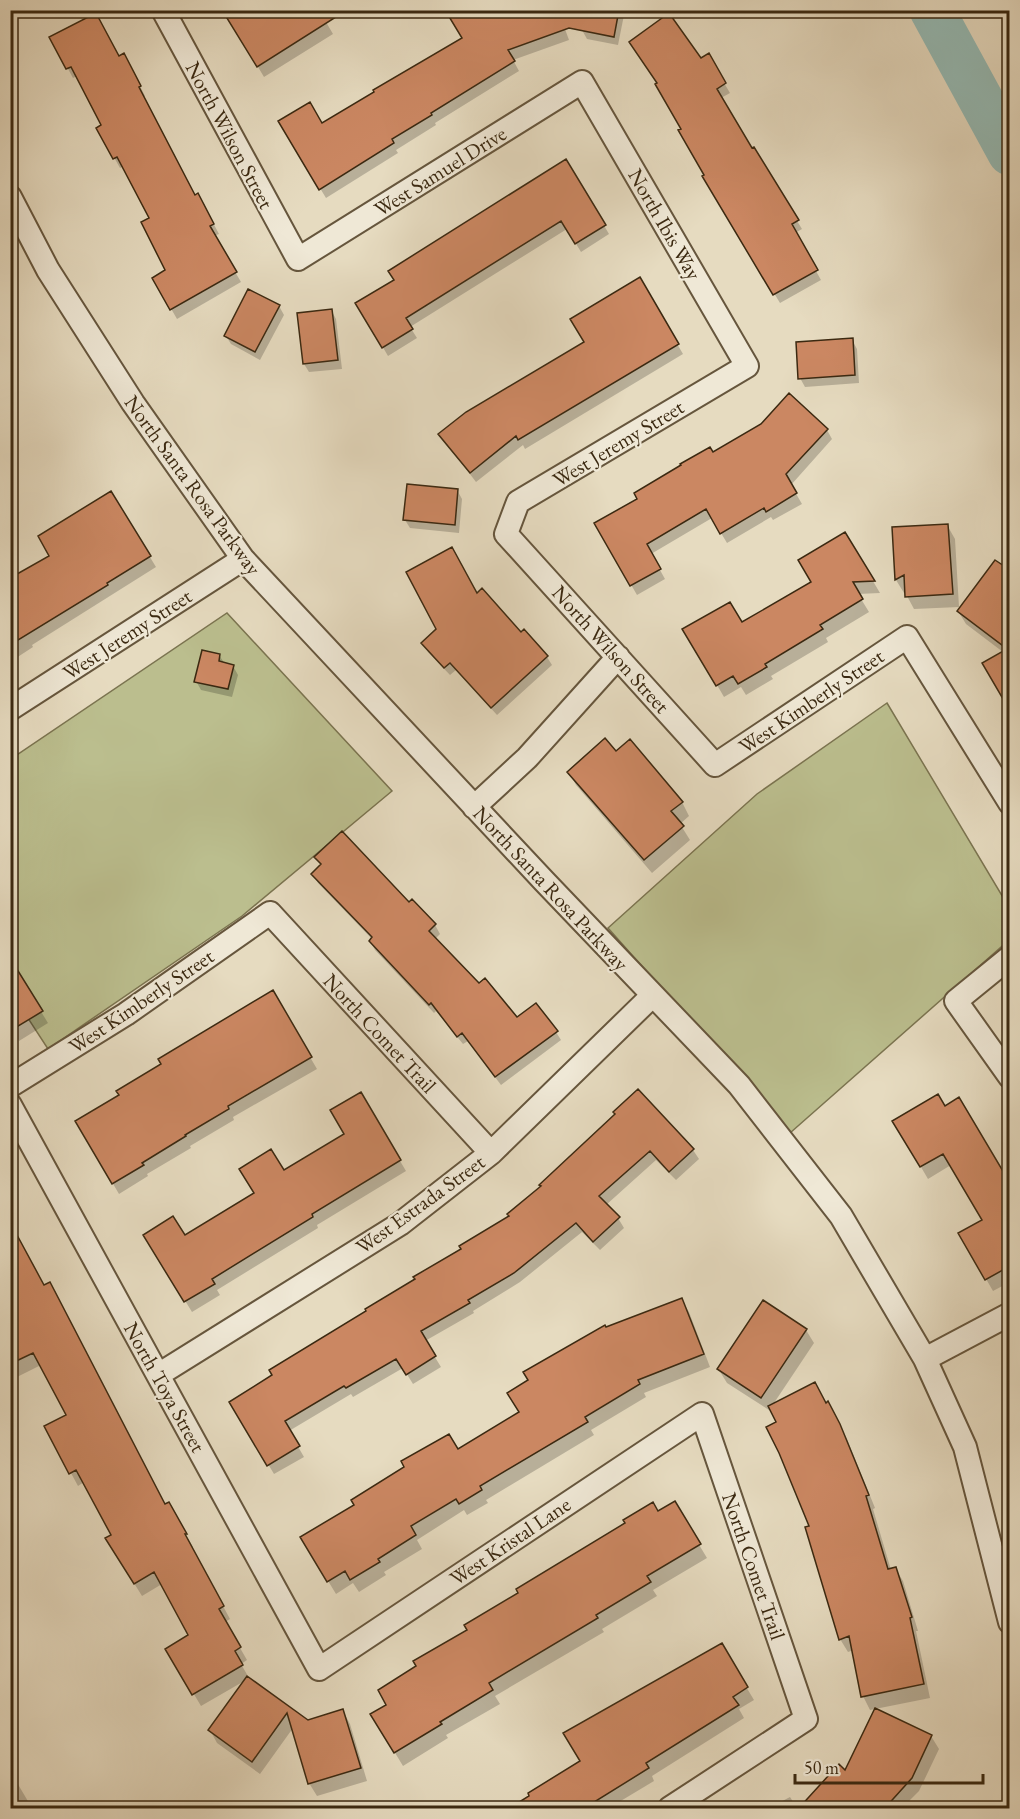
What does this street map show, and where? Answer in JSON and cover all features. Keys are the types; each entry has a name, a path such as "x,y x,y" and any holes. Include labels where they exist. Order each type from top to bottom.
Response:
{"street":[{"name":"North Wilson Street","path":"163,10 298,259"},
{"name":"West Samuel Drive","path":"298,259 582,82"},
{"name":"North Ibis Way","path":"582,82 747,366"},
{"name":"North Santa Rosa Parkway","path":"10,196 48,270 133,403 243,559 739,1086 841,1216 925,1359 965,1448 1010,1622"},
{"name":"West Jeremy Street","path":"506,534 518,502 747,366"},
{"name":"North Wilson Street","path":"506,534 715,765"},
{"name":"West Jeremy Street","path":"10,709 243,559"},
{"name":"West Kimberly Street","path":"715,765 907,637 1010,803"},
{"path":"474,807 527,758 618,657"},
{"name":"West Kimberly Street","path":"10,1086 126,1014 270,913"},
{"name":"North Comet Trail","path":"270,913 491,1153"},
{"path":"1010,957 956,1001 1010,1077"},
{"name":"West Estrada Street","path":"158,1375 400,1224 491,1153 652,996"},
{"name":"North Toya Street","path":"10,1105 319,1669"},
{"path":"925,1359 1010,1314"},
{"name":"North Comet Trail","path":"670,1809 806,1719 702,1414"},
{"name":"West Kristal Lane","path":"319,1669 702,1414"}],"green space":[{"path":"227,613 392,791 242,916 48,1049 11,992 11,759"},
{"path":"887,703 1010,909 1009,940 790,1133 608,928 757,794"}],"building":[{"path":"222,10 347,10 257,67"},
{"path":"445,10 619,10 614,37 569,28 508,50 515,61 431,113 432,115 392,139 394,143 319,190 278,121 310,102 322,123 462,38"},
{"path":"96,13 119,56 124,53 195,195 198,193 214,224 210,226 237,272 170,310 152,278 165,270 141,222 149,218 117,157 113,159 96,128 101,125 71,67 66,69 49,37"},
{"path":"669,13 701,58 709,53 726,83 717,89 799,220 792,224 818,270 773,295 702,176 704,175 678,130 681,129 655,84 657,83 629,42"},
{"path":"566,159 606,225 575,244 561,221 406,318 413,329 382,348 355,303 394,280 388,271"},
{"path":"640,277 679,344 518,440 516,436 470,473 438,434 466,412 584,342 570,319"},
{"path":"248,289 280,305 255,352 224,336"},
{"path":"332,309 338,360 303,364 297,313"},
{"path":"853,338 855,375 798,379 796,342"},
{"path":"789,393 828,429 786,474 797,493 766,512 764,508 720,534 706,509 647,544 661,569 630,586 594,523 637,499 634,493 680,464 710,447 713,452 761,424"},
{"path":"407,484 458,489 455,525 403,520"},
{"path":"111,491 151,556 10,645 10,578 49,556 38,536"},
{"path":"948,524 953,594 905,597 904,575 895,580 892,527"},
{"path":"845,532 875,581 853,582 863,599 820,625 823,629 765,664 767,667 738,684 733,676 716,686 682,629 730,602 742,622 811,582 798,560"},
{"path":"452,547 477,593 482,588 521,632 524,629 548,656 491,708 450,663 444,668 421,643 436,629 406,572"},
{"path":"995,560 1010,570 1010,711 982,663 1007,649 957,611"},
{"path":"202,650 220,654 219,661 234,665 228,689 194,682"},
{"path":"605,738 616,751 630,739 683,802 671,811 684,826 644,860 567,772"},
{"path":"342,831 409,902 412,899 436,924 429,931 479,983 485,978 517,1017 536,1003 558,1031 495,1077 462,1033 457,1037 431,1003 429,1005 369,941 372,937 311,874 321,864 314,857"},
{"path":"10,958 43,1011 10,1031"},
{"path":"273,990 312,1057 228,1106 229,1109 185,1135 142,1163 144,1165 112,1184 75,1121 119,1095 116,1091 161,1064 158,1059"},
{"path":"638,1089 694,1149 669,1172 650,1151 599,1196 620,1217 593,1242 576,1223 514,1273 468,1300 470,1303 421,1331 436,1356 406,1375 396,1359 285,1421 300,1446 267,1466 229,1402 272,1375 269,1370 366,1311 365,1309 415,1279 413,1277 461,1249 459,1246 509,1216 507,1214 541,1186 539,1185 615,1114 613,1112"},
{"path":"361,1092 401,1160 212,1279 215,1284 184,1302 143,1235 173,1216 185,1235 254,1193 239,1169 271,1149 284,1170 344,1134 330,1110"},
{"path":"938,1094 945,1106 959,1097 1010,1183 1010,1266 985,1280 958,1233 982,1220 943,1154 920,1167 892,1121"},
{"path":"10,1222 44,1285 50,1282 165,1504 169,1502 187,1534 185,1534 224,1606 219,1609 241,1647 235,1651 243,1665 192,1695 165,1649 188,1635 154,1572 134,1584 105,1538 111,1535 76,1470 69,1474 44,1426 66,1415 33,1353 10,1364"},
{"path":"682,1298 704,1354 638,1380 640,1384 585,1417 588,1422 480,1486 482,1490 459,1504 456,1499 411,1526 416,1535 378,1559 380,1562 350,1580 345,1571 327,1582 300,1537 354,1505 351,1500 404,1467 401,1461 449,1434 458,1449 519,1412 507,1393 528,1380 523,1372 605,1325 606,1327"},
{"path":"763,1300 807,1329 761,1398 717,1369"},
{"path":"815,1382 840,1424 869,1495 866,1496 888,1569 896,1567 912,1617 910,1618 924,1684 861,1697 849,1636 839,1640 805,1527 809,1526 766,1427 776,1422 768,1406"},
{"path":"675,1501 701,1544 647,1576 651,1582 596,1615 598,1618 489,1683 493,1690 394,1753 370,1714 386,1705 378,1690 416,1666 413,1661 467,1630 464,1625 518,1593 516,1589 625,1523 623,1520 653,1502 658,1511"},
{"path":"722,1643 748,1687 733,1697 739,1705 646,1763 649,1768 583,1809 508,1809 529,1796 528,1793 580,1761 563,1733"},
{"path":"247,1676 308,1720 343,1709 361,1768 308,1784 287,1713 252,1762 208,1730"},
{"path":"875,1708 932,1735 912,1778 884,1809 798,1809 839,1764 845,1770"}],"waterway":[{"path":"932,10 1010,153"}]}
